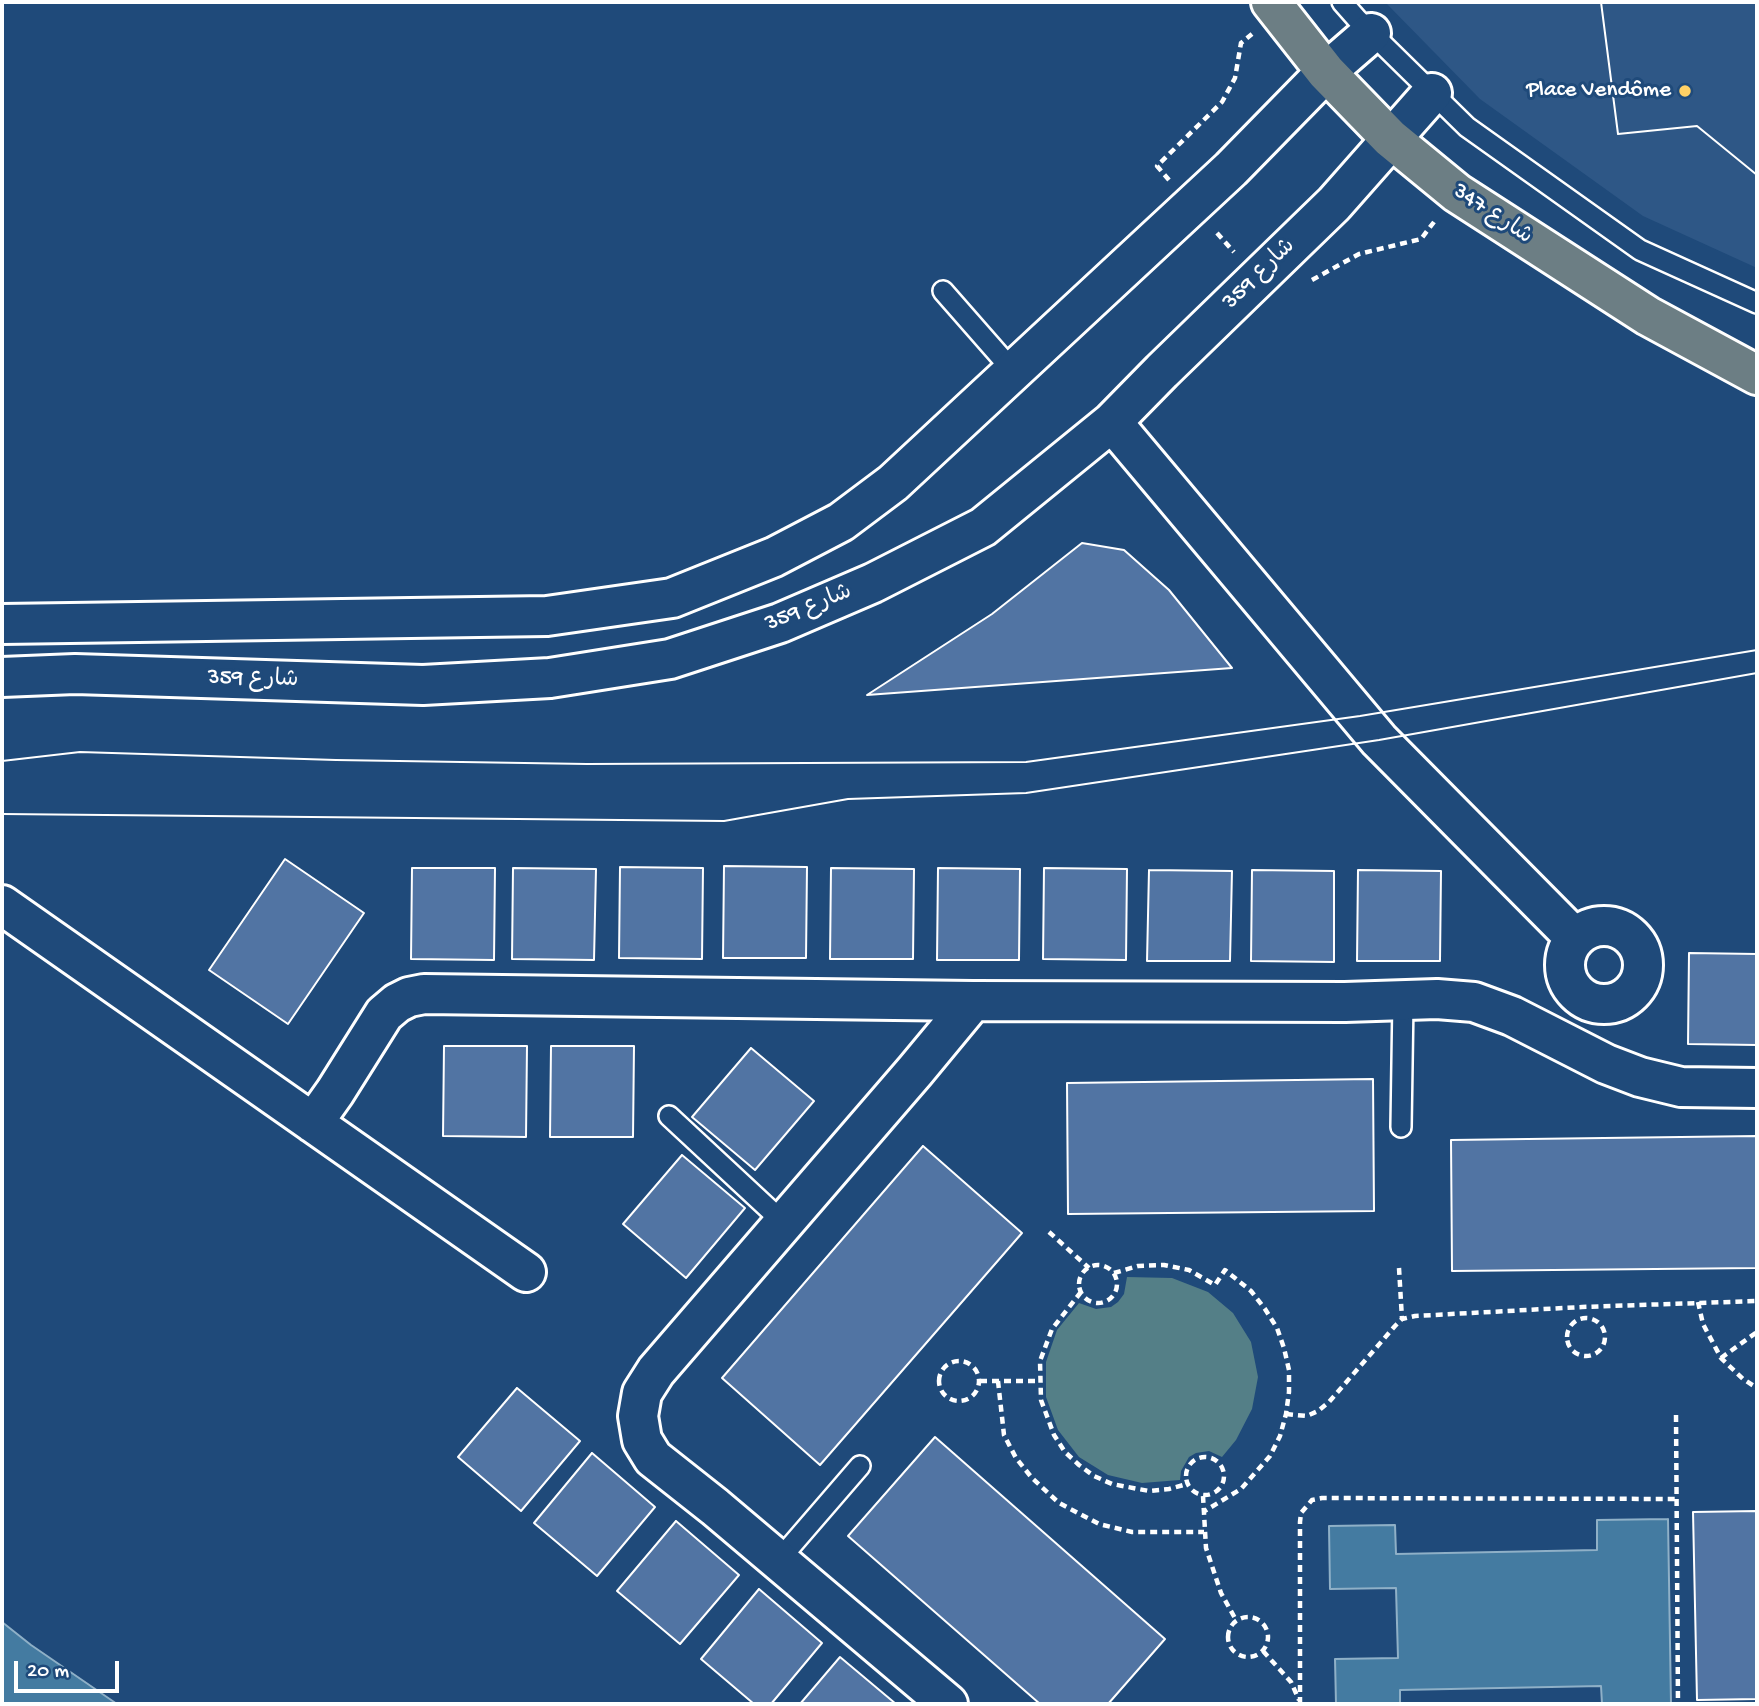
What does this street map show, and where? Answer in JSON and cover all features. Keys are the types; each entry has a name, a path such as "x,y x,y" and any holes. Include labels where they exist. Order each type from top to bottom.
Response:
{"main road":[{"name":"شارع 347","path":"1275,6 1326,72 1390,138 1457,193 1648,316 1757,375"}],"street":[{"path":"2,624 547,616 672,598 774,558 841,523 893,483 1231,169 1326,72 1371,33"},
{"name":"شارع 359","path":"2,677 75,674 423,685 550,678 670,659 780,623 873,583 983,527 1112,422 1334,204 1432,93"},
{"path":"1112,422 1379,740 1575,938"},
{"path":"2,905 526,1272"},
{"path":"313,1123 384,1014 409,997 425,994 973,1001 1474,1002 1512,1016 1606,1064 1640,1077 1681,1087 1757,1088"},
{"path":"948,1704 653,1458 642,1440 638,1416 642,1393 656,1371 973,1001"}],"lane":[{"path":"1342,2 1467,127 1640,250 1757,303"},
{"path":"943,291 1014,372"},
{"path":"1401,1127 1403,1000"},
{"path":"670,1116 784,1223"},
{"path":"778,1561 860,1466"}],"path":[{"path":"1257,278 1157,166 1222,102 1235,78 1241,43 1275,6"},
{"path":"1301,286 1359,254 1421,239 1457,193"},
{"path":"1049,1232 1089,1268"},
{"path":"1098,1265 1107,1267 1114,1273 1116,1291 1111,1298 1103,1303 1086,1299 1081,1292 1080,1283 1089,1268 1098,1265"},
{"path":"1114,1273 1138,1266 1164,1265 1188,1270 1215,1285 1225,1270 1251,1291 1277,1328 1289,1370 1289,1392 1286,1414 1270,1456 1232,1496 1203,1512"},
{"path":"1399,1268 1402,1320"},
{"path":"1081,1292 1052,1329 1040,1361 1041,1400 1054,1436 1065,1452 1094,1476 1130,1489 1168,1489 1187,1484"},
{"path":"1286,1414 1307,1416 1318,1411 1402,1320 1415,1316 1757,1301"},
{"path":"1698,1302 1703,1324 1721,1358 1757,1388"},
{"path":"1582,1307 1584,1318"},
{"path":"1584,1318 1593,1319 1601,1325 1606,1334 1598,1353 1589,1357 1579,1355 1571,1349 1567,1340 1568,1330 1574,1322 1584,1318"},
{"path":"1721,1358 1757,1332"},
{"path":"959,1361 969,1363 977,1371 980,1381 977,1391 970,1399 960,1402 950,1400 942,1392 939,1382 941,1371 948,1364 959,1361"},
{"path":"980,1381 1039,1381"},
{"path":"998,1381 1004,1435 1016,1458 1032,1478 1059,1503 1099,1524 1132,1532 1204,1532"},
{"path":"1676,1415 1678,1704"},
{"path":"1206,1457 1216,1461 1223,1469 1224,1478 1220,1488 1203,1496 1193,1492 1187,1484 1185,1474 1189,1465 1197,1458 1206,1457"},
{"path":"1203,1496 1206,1548 1221,1593 1236,1620"},
{"path":"1300,1704 1300,1522 1301,1513 1312,1500 1677,1499"},
{"path":"1246,1616 1263,1623 1267,1642 1263,1651 1255,1656 1236,1654 1227,1637 1236,1620 1246,1616"},
{"path":"1263,1651 1291,1682 1300,1704"}],"shaded area":[{"path":"1385,2 1757,2 1757,268 1643,216 1480,99"},
{"path":"1668,1519 1671,1704 1602,1704 1601,1686 1400,1690 1400,1704 1336,1704 1335,1659 1398,1658 1396,1588 1330,1589 1329,1526 1395,1525 1396,1554 1597,1550 1597,1520"},
{"path":"2,1622 31,1645 117,1704 2,1704"}],"green space":[{"path":"1127,1277 1172,1278 1208,1292 1233,1313 1251,1342 1258,1377 1252,1409 1236,1440 1222,1457 1209,1451 1196,1453 1189,1457 1181,1471 1180,1480 1142,1483 1108,1475 1079,1457 1058,1430 1046,1397 1046,1362 1057,1330 1079,1303 1096,1309 1111,1307 1118,1302 1124,1294"}],"building":[{"name":"Place Vendôme","path":"1601,2 1757,2 1757,175 1697,126 1618,134"},
{"name":"Place Vendôme","path":"1601,2 1757,2 1757,175 1697,126 1618,134"},
{"path":"1082,543 1124,550 1169,590 1232,668 867,695 992,614"},
{"path":"285,859 364,913 288,1024 209,970"},
{"path":"724,866 807,867 806,958 723,958"},
{"path":"620,867 703,868 702,959 619,958"},
{"path":"412,868 495,868 494,960 411,959"},
{"path":"513,868 596,869 594,960 512,959"},
{"path":"831,868 914,869 913,959 830,959"},
{"path":"938,868 1020,869 1019,960 937,960"},
{"path":"1044,868 1127,869 1126,960 1043,959"},
{"path":"1149,870 1232,871 1230,961 1147,961"},
{"path":"1252,870 1334,871 1334,962 1251,961"},
{"path":"1358,870 1441,871 1440,961 1357,961"},
{"path":"1689,953 1757,954 1757,1045 1688,1044"},
{"path":"444,1046 527,1046 526,1137 443,1136"},
{"path":"551,1046 634,1046 633,1137 550,1137"},
{"path":"751,1048 814,1101 755,1170 692,1117"},
{"path":"1373,1079 1374,1211 1068,1214 1067,1083"},
{"path":"1757,1136 1757,1268 1452,1271 1451,1140"},
{"path":"923,1146 1022,1233 820,1465 722,1378"},
{"path":"682,1155 745,1208 686,1278 623,1224"},
{"path":"517,1388 580,1441 521,1511 458,1457"},
{"path":"935,1437 1165,1639 1108,1704 1040,1704 848,1536"},
{"path":"592,1453 655,1507 597,1576 534,1523"},
{"path":"1757,1511 1757,1699 1697,1700 1693,1512"},
{"path":"676,1521 739,1575 680,1644 617,1591"},
{"path":"759,1589 822,1643 771,1704 754,1704 701,1659"},
{"path":"840,1657 896,1704 800,1704"}],"tram line":[{"path":"2,761 80,752 587,764 1026,762 1360,716 1757,650"},
{"path":"2,814 724,821 848,799 1026,793 1379,740 1757,673"}],"place":[{"name":"Place Vendôme","path":"1685,91"}]}
